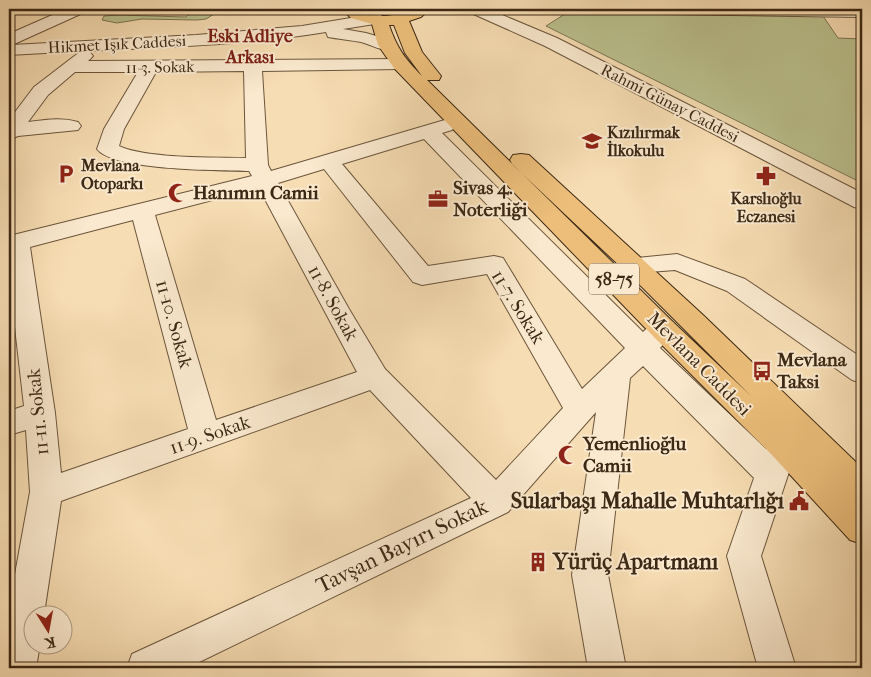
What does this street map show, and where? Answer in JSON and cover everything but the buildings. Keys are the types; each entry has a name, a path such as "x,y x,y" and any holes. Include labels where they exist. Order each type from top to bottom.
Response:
{"main road":[{"path":"350,9 360,16 384,19 411,16 422,9"},
{"name":"Mevlana Caddesi","path":"384,19 394,54 459,122 653,339"},
{"name":"Mevlana Caddesi","path":"384,19 446,92 636,265 752,377 862,489"},
{"path":"776,460 862,529"}],"street":[{"path":"38,9 58,19"},
{"path":"9,40 79,9"},
{"name":"Hikmet Işık Caddesi","path":"9,50 196,40 305,21 340,9"},
{"name":"Rahmi Günay Caddesi","path":"475,9 521,20 862,202"},
{"path":"663,9 840,10 862,12"},
{"path":"33,40 58,19"},
{"name":"Hikmet Işık Caddesi","path":"9,40 255,26 305,21 384,19"},
{"path":"305,21 366,38 394,54"},
{"path":"9,132 41,91 99,45"},
{"name":"11-3. Sokak","path":"70,67 150,67 254,76 394,54"},
{"path":"150,67 114,129 108,148 113,153 134,158 261,172"},
{"name":"11-8. Sokak","path":"254,76 261,172 375,377 496,502"},
{"path":"13,243 142,211 261,172 328,160 459,122"},
{"path":"9,132 56,125 71,126"},
{"path":"428,131 653,339 776,460 744,556 777,668"},
{"name":"11-7. Sokak","path":"328,160 422,276 494,264 579,410"},
{"name":"11-10. Sokak","path":"142,211 206,436"},
{"name":"11-11. Sokak","path":"13,243 40,413 46,492 17,668"},
{"path":"636,265 677,262 736,286 862,372"},
{"name":"Tavşan Bayırı Sokak","path":"146,668 496,502 579,410 653,339"},
{"path":"607,668 590,575 616,375"},
{"name":"11-9. Sokak","path":"46,492 375,377"},
{"path":"9,423 40,413"}],"green space":[{"path":"188,9 201,9 214,12 214,14 206,19 197,20 142,19 117,23 102,20 104,16 118,15 186,17 189,14 184,11"},
{"path":"568,12 823,16 838,38 862,39 862,183 546,26"}],"place":[{"name":"Kızılırmak İlkokulu","path":"592,141"},
{"name":"Mevlana Otoparkı","path":"66,174"},
{"name":"Karslıoğlu Eczanesi","path":"766,176"},
{"name":"Hanımın Camii","path":"178,193"},
{"name":"Sivas 4. Noterliği","path":"438,199"},
{"name":"Mevlana Taksi","path":"762,371"},
{"name":"Yemenlioğlu Camii","path":"568,455"},
{"name":"Sularbaşı Mahalle Muhtarlığı","path":"799,501"},
{"name":"Yürüç Apartmanı","path":"538,562"}],"district":[{"name":"Eski Adliye Arkası","path":"250,46"}]}
